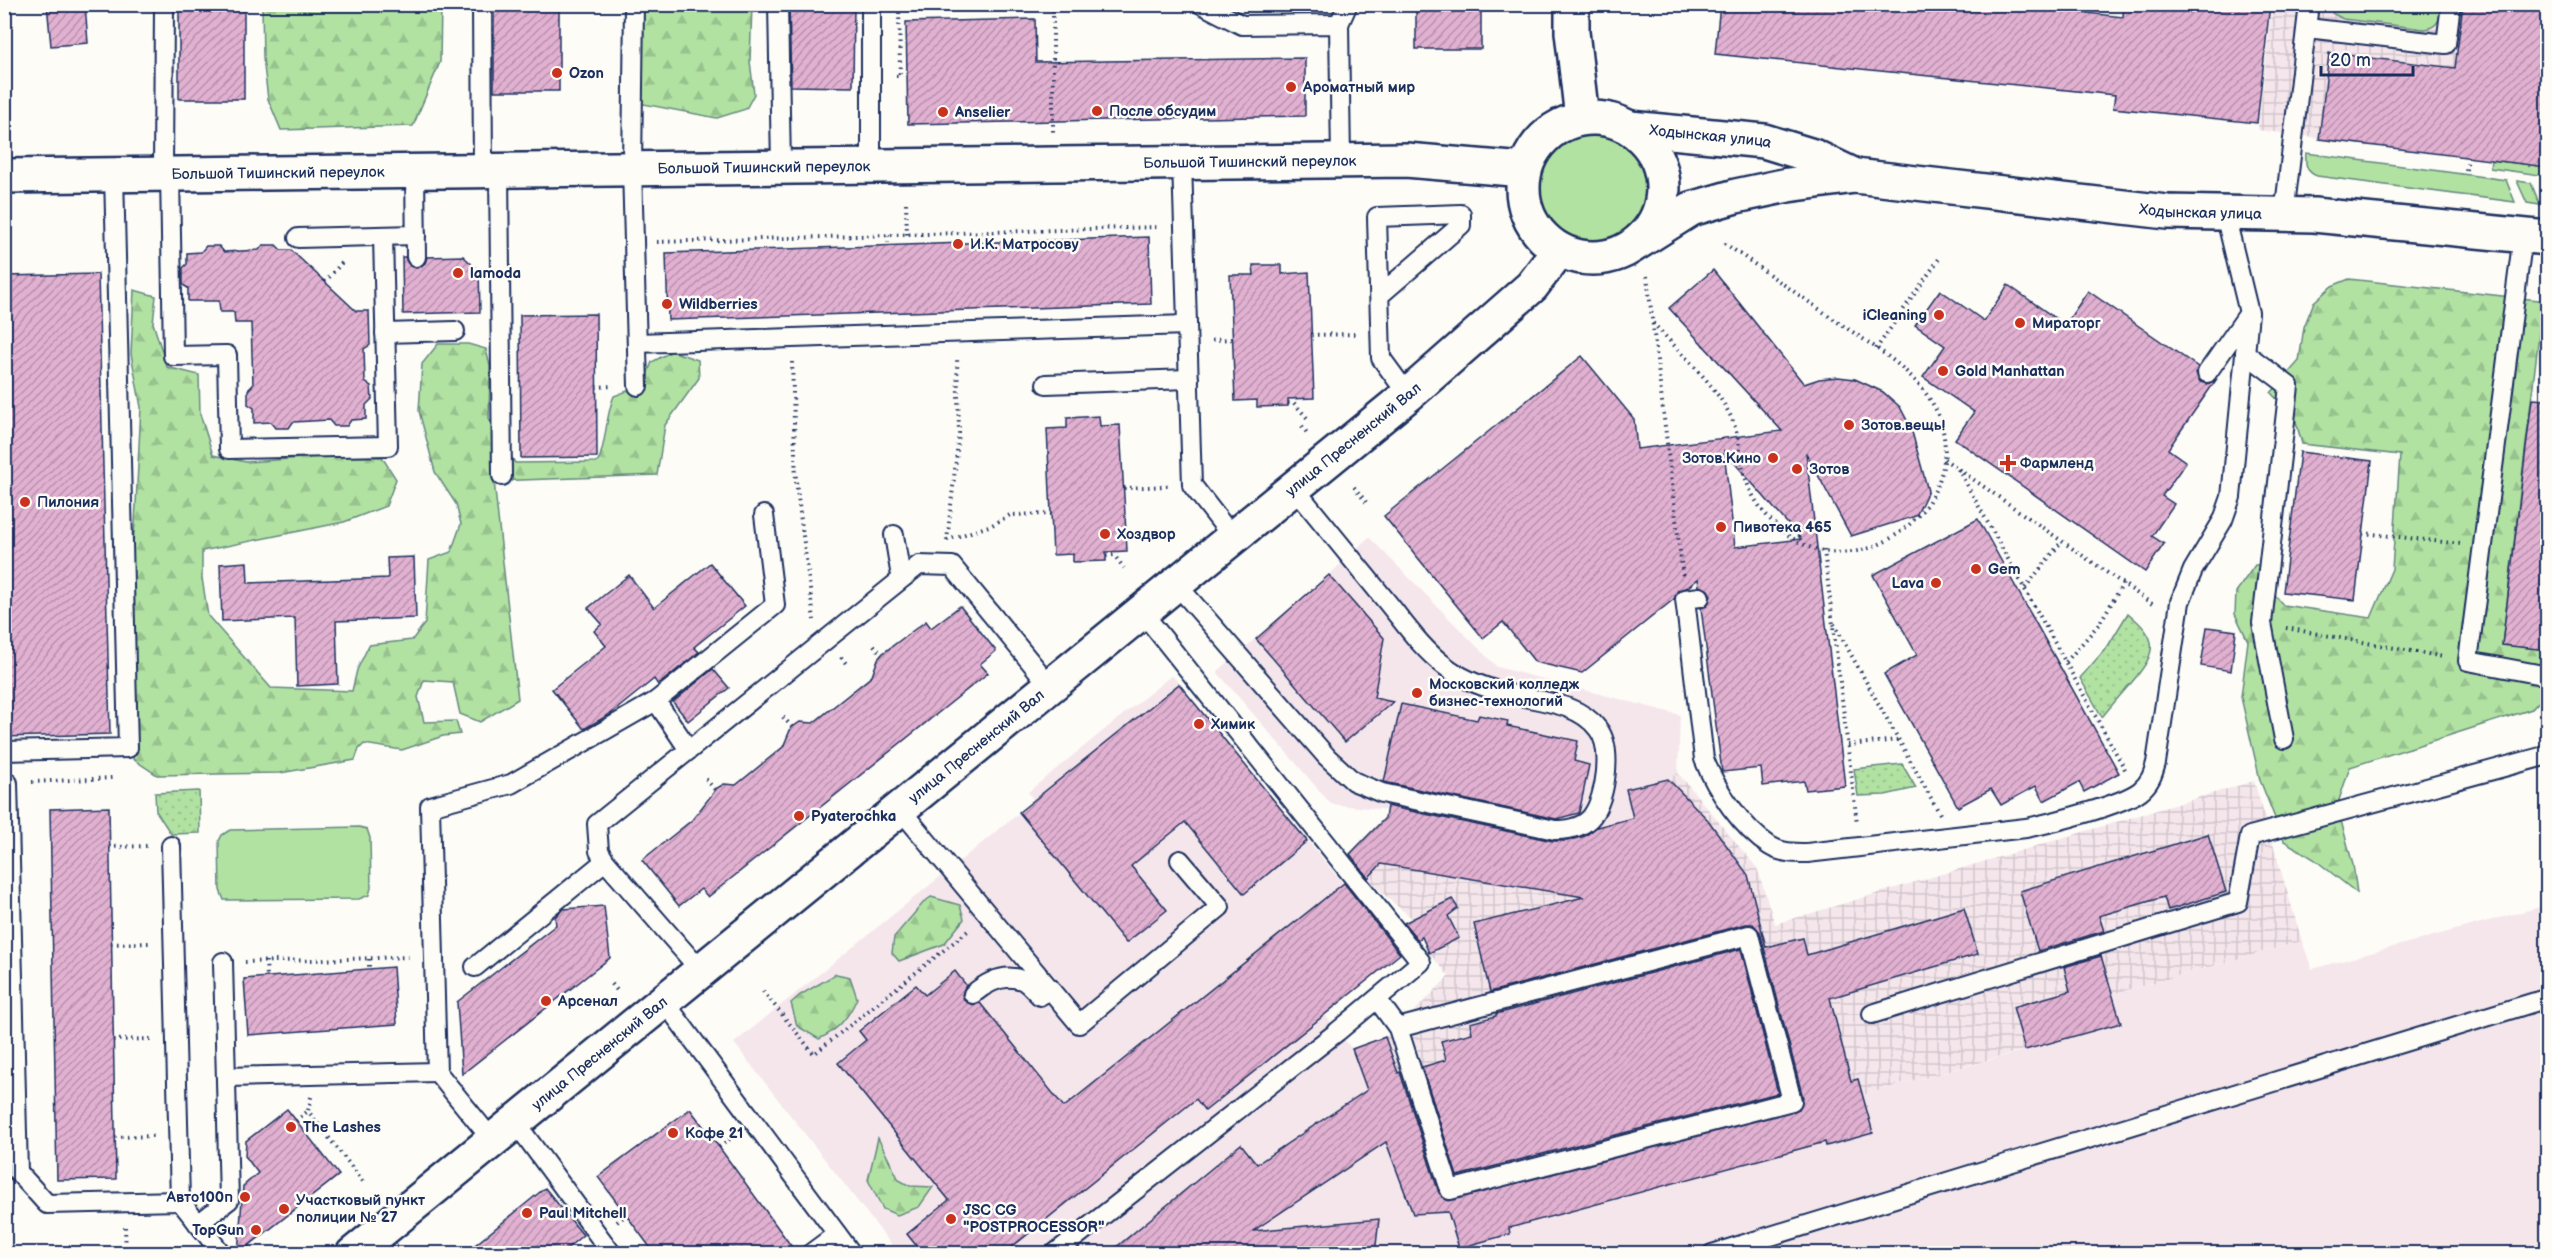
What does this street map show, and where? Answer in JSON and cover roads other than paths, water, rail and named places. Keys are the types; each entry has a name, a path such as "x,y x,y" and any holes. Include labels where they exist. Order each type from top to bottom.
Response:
{"street":[{"path":"1572,4 1572,32 1582,118"},
{"path":"1599,117 1630,128 1645,140 1656,156 1662,174 1663,194 1659,213 1650,229 1637,243 1622,252 1607,257 1590,258 1559,250 1546,241 1528,216 1523,193 1524,170 1535,148 1552,130 1582,118 1599,117"},
{"name":"Ходынская улица","path":"1630,128 1764,141 1813,156 1856,176"},
{"name":"Большой Тишинский переулок","path":"4,176 1341,160 1406,160 1524,170"},
{"name":"Ходынская улица","path":"1637,243 1691,209 1736,196 1788,185 1856,176 2167,213 2314,215 2535,237"},
{"name":"улица Пресненский Вал","path":"353,1254 1234,539 1408,395 1532,286 1559,250"}],"lane":[{"path":"164,4 166,173 173,356 227,355 229,449 388,446 383,236"},
{"path":"482,4 491,170 502,476"},
{"path":"634,4 632,168 638,386"},
{"path":"778,4 781,166"},
{"path":"871,4 871,166"},
{"path":"1201,4 1242,25 1340,24"},
{"path":"1341,160 1340,24 1348,4"},
{"path":"2284,215 2309,4"},
{"path":"2307,28 2446,44 2451,4"},
{"path":"1182,162 1192,485 1234,539"},
{"path":"415,171 416,257"},
{"path":"4,751 128,748 114,174"},
{"path":"1380,295 1461,225 1461,214 1377,217 1381,358 1408,395"},
{"path":"1693,598 1704,759 1722,795 1754,832 1770,846 1781,850 1807,853 2037,826 2124,800 2139,792 2152,777 2156,763 2180,602 2188,581 2223,520 2231,497 2249,313 2225,214"},
{"path":"298,238 416,235"},
{"path":"2535,237 2482,547 2468,661 2547,676"},
{"path":"2207,373 2249,313"},
{"path":"637,343 1187,325"},
{"path":"385,333 455,331"},
{"path":"2245,353 2289,386 2262,623 2284,739"},
{"path":"1046,384 1189,379"},
{"path":"1177,585 1327,757 1353,781 1382,793 1555,830 1568,830 1592,817 1599,802 1607,764 1606,745 1599,730 1586,716 1569,709 1497,691 1446,667 1411,631 1294,489"},
{"path":"436,1072 430,806 511,784 656,701 775,605 764,515"},
{"path":"894,535 900,571 905,576"},
{"path":"701,971 605,861 599,851 597,824 919,565 951,566 1051,687"},
{"path":"1054,1254 1421,962 1143,613"},
{"path":"656,701 689,750"},
{"path":"1872,1014 2238,903 2250,836 2547,754"},
{"path":"8,783 10,1052 18,1172 47,1204 180,1201"},
{"path":"900,809 1079,1024 1220,907 1180,860"},
{"path":"171,846 180,1201 222,1254"},
{"path":"475,968 605,861"},
{"path":"1377,999 1398,1028 1450,1190 1792,1101 1749,935 1398,1028"},
{"path":"198,1224 229,1200 223,962"},
{"path":"973,994 983,986 1001,978 1022,980 1040,996 1050,988"},
{"path":"1712,1254 2547,998"},
{"path":"664,1001 852,1254"},
{"path":"226,1077 436,1072 504,1132 608,1252"},
{"path":"810,1254 837,1234"}],"place":[{"name":"Ozon","path":"557,73"},
{"name":"Ароматный мир","path":"1291,87"},
{"name":"После обсудим","path":"1097,111"},
{"name":"Anselier","path":"943,112"},
{"name":"И.К. Матросову","path":"958,244"},
{"name":"lamoda","path":"458,273"},
{"name":"Wildberries","path":"667,304"},
{"name":"iCleaning","path":"1939,315"},
{"name":"Мираторг","path":"2020,323"},
{"name":"Gold Manhattan","path":"1943,371"},
{"name":"Зотов.вещь!","path":"1849,425"},
{"name":"Зотов.Кино","path":"1773,458"},
{"name":"Фармленд","path":"2008,463"},
{"name":"Зотов","path":"1797,469"},
{"name":"Пилония","path":"25,502"},
{"name":"Пивотека 465","path":"1721,527"},
{"name":"Хоздвор","path":"1105,534"},
{"name":"Gem","path":"1976,569"},
{"name":"Lava","path":"1936,583"},
{"name":"Московский колледж бизнес-технологий","path":"1417,693"},
{"name":"Химик","path":"1199,724"},
{"name":"Pyaterochka","path":"799,816"},
{"name":"Арсенал","path":"546,1001"},
{"name":"The Lashes","path":"291,1127"},
{"name":"Кофе 21","path":"673,1133"},
{"name":"Авто100п","path":"245,1197"},
{"name":"Участковый пункт полиции № 27","path":"284,1209"},
{"name":"Paul Mitchell","path":"527,1213"},
{"name":"JSC CG \"POSTPROCESSOR\"","path":"951,1219"},
{"name":"TopGun","path":"256,1230"}]}
